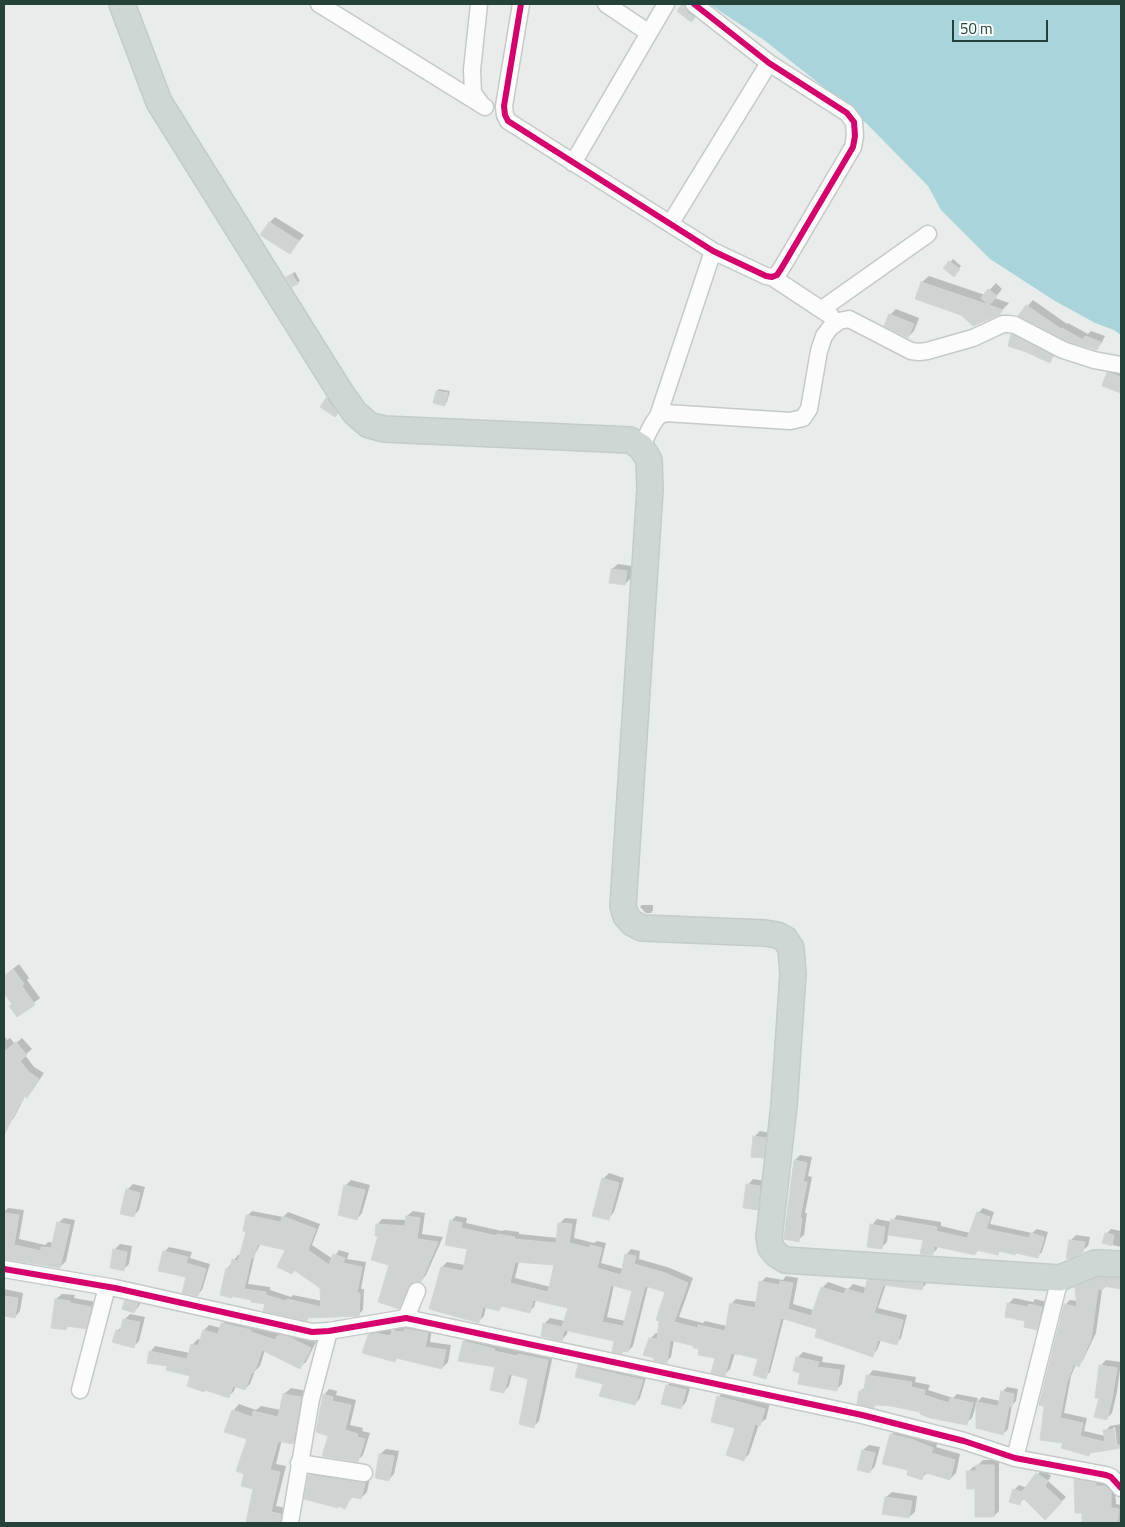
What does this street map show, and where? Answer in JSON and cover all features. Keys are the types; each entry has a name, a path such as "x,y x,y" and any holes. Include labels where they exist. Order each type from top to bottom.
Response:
{"main road":[{"path":"122,4 160,102 355,413 369,425 384,429 630,440 641,447 650,460 650,489 623,906 626,916 632,923 642,928 765,933 785,939 791,948 793,974 784,1106 769,1237 771,1248 785,1260 1060,1278 1095,1263 1121,1264"}],"street":[{"path":"319,4 484,107 505,115 516,127 713,252 772,277 839,321"},
{"path":"480,4 472,70 473,93 478,102 484,107"},
{"path":"505,115 504,106 520,4"},
{"path":"606,4 649,33"},
{"path":"573,163 666,4"},
{"path":"694,4 769,63 847,113 854,122 855,136 853,147 781,269 777,275 772,277"},
{"path":"670,224 769,63"},
{"path":"822,310 928,234"},
{"path":"641,447 658,416 713,252"},
{"path":"658,416 666,414 790,421 803,418 809,409 819,351 824,336 839,321 849,319 911,350 919,352 973,338 1003,324 1015,325 1063,350 1094,360 1121,365"},
{"path":"4,1269 107,1287 312,1332 329,1331 406,1318 834,1409 964,1441 1016,1458 1106,1475 1111,1477 1121,1488"},
{"path":"1016,1458 1060,1278"},
{"path":"80,1390 107,1287"},
{"path":"406,1318 417,1291"},
{"path":"290,1523 310,1399 329,1331"},
{"path":"299,1463 364,1473"}],"water":[{"path":"709,4 1121,4 1121,335 1055,301 990,259 941,210 928,186 867,124 764,40"}],"building":[{"path":"684,4 687,12 695,18 691,22 677,11"},
{"path":"269,222 299,241 290,254 260,235"},
{"path":"949,261 960,269 954,277 943,268"},
{"path":"292,274 298,284 292,287 286,277"},
{"path":"921,282 1003,310 999,315 973,326 961,315 915,299"},
{"path":"988,289 997,296 989,305 981,298"},
{"path":"1026,305 1061,329 1083,340 1085,336 1101,342 1097,350 1067,341 1018,316"},
{"path":"889,314 914,324 908,338 884,326"},
{"path":"1011,334 1053,356 1050,363 1008,346"},
{"path":"1107,372 1121,377 1121,393 1102,386"},
{"path":"436,391 448,393 445,406 433,403"},
{"path":"326,398 338,413 335,417 320,407"},
{"path":"611,569 627,571 625,585 609,583"},
{"path":"13,969 24,984 22,986 35,1005 17,1017 9,1006 12,1004 4,993 4,976"},
{"path":"16,1042 27,1055 20,1061 29,1072 39,1079 27,1098 24,1096 4,1135 4,1052"},
{"path":"753,1136 766,1138 764,1158 751,1157"},
{"path":"794,1160 807,1163 803,1182 807,1182 800,1218 802,1218 799,1242 784,1239"},
{"path":"602,1178 619,1183 609,1220 592,1216"},
{"path":"746,1184 760,1186 758,1210 743,1208"},
{"path":"344,1185 365,1190 357,1220 338,1215"},
{"path":"126,1189 140,1193 134,1217 120,1214"},
{"path":"977,1212 990,1217 986,1229 1029,1238 1031,1233 1044,1237 1038,1258 999,1251 998,1255 976,1250 975,1255 934,1246 933,1255 920,1254 923,1240 888,1235 891,1219 937,1227 936,1231 967,1238"},
{"path":"4,1213 19,1215 14,1245 41,1251 41,1247 51,1248 57,1222 70,1225 60,1268 4,1259"},
{"path":"246,1215 281,1222 282,1216 316,1229 308,1250 329,1265 333,1254 345,1258 343,1263 362,1267 357,1293 360,1293 359,1316 308,1318 307,1321 263,1311 265,1304 220,1295 226,1268 230,1269 232,1259 238,1261 246,1232 243,1231","holes":["258,1244 285,1250 277,1267 292,1274 294,1270 320,1288 321,1307 287,1299 286,1301 266,1295 266,1292 244,1289 251,1258 253,1258"]},
{"path":"406,1216 420,1218 417,1239 438,1242 421,1282 415,1281 411,1283 399,1309 378,1302 389,1265 371,1260 378,1236 375,1236 376,1224 405,1226"},
{"path":"450,1220 462,1223 461,1228 497,1236 497,1234 515,1237 514,1239 556,1243 558,1223 572,1224 569,1243 590,1248 590,1245 602,1248 597,1268 621,1275 625,1254 636,1256 634,1264 665,1273 688,1283 674,1322 698,1328 698,1325 725,1331 730,1303 755,1308 759,1281 779,1285 780,1281 793,1283 788,1309 811,1316 821,1287 844,1294 846,1289 864,1294 867,1280 923,1283 922,1290 883,1285 874,1313 903,1320 897,1345 878,1340 873,1357 815,1337 817,1329 781,1318 766,1379 753,1375 758,1359 731,1353 725,1376 711,1373 715,1358 698,1355 699,1349 693,1348 694,1346 670,1340 667,1363 654,1361 654,1358 643,1355 649,1338 657,1339 659,1321 656,1320 665,1292 645,1286 628,1352 623,1351 622,1354 612,1352 614,1341 564,1330 562,1341 541,1336 543,1323 562,1327 568,1308 533,1300 530,1313 501,1306 499,1311 483,1307 479,1323 429,1309 441,1267 463,1271 467,1249 445,1245","holes":["515,1262 554,1265 548,1292 510,1283","611,1285 632,1291 623,1326 602,1322"]},
{"path":"870,1224 885,1227 882,1249 867,1247"},
{"path":"1105,1233 1114,1235 1112,1246 1102,1243"},
{"path":"1069,1240 1085,1242 1083,1252 1069,1259 1066,1258"},
{"path":"113,1249 127,1252 124,1271 110,1268"},
{"path":"163,1251 188,1257 186,1263 206,1269 198,1296 182,1293 186,1277 158,1271"},
{"path":"1098,1277 1121,1278 1121,1289 1104,1286 1103,1290 1098,1289 1091,1339 1079,1367 1074,1364 1067,1382 1060,1418 1083,1423 1080,1436 1105,1442 1103,1430 1114,1429 1116,1444 1121,1446 1121,1448 1090,1453 1089,1456 1061,1448 1063,1443 1040,1440 1044,1406 1039,1405 1064,1304 1077,1307 1075,1287"},
{"path":"4,1296 18,1298 15,1318 4,1316"},
{"path":"55,1299 91,1307 86,1329 67,1326 66,1330 51,1328"},
{"path":"125,1300 138,1303 134,1313 122,1309"},
{"path":"1007,1303 1028,1307 1029,1304 1042,1307 1037,1330 1024,1327 1025,1321 1005,1317"},
{"path":"123,1319 140,1322 134,1348 112,1342 116,1330 120,1332"},
{"path":"221,1323 251,1330 251,1332 275,1340 278,1335 289,1337 311,1348 300,1369 262,1350 254,1373 252,1372 245,1390 233,1386 229,1398 187,1386 190,1376 166,1370 167,1366 147,1363 149,1351 187,1359 191,1344 198,1346 203,1330 218,1334"},
{"path":"405,1329 428,1333 425,1347 446,1350 442,1369 396,1358 395,1362 362,1353 368,1335 376,1333 390,1336 392,1331 404,1332"},
{"path":"463,1341 495,1349 494,1351 548,1360 534,1428 519,1424 528,1379 509,1374 504,1393 490,1390 495,1367 458,1361"},
{"path":"796,1357 819,1362 817,1367 840,1370 837,1391 798,1384 800,1373 793,1371"},
{"path":"578,1365 643,1380 635,1405 599,1396 603,1384 575,1377"},
{"path":"1099,1365 1117,1368 1107,1420 1094,1417 1099,1398 1095,1398"},
{"path":"866,1375 912,1382 911,1387 925,1390 924,1395 949,1403 950,1398 973,1403 967,1425 930,1418 920,1414 920,1412 891,1406 875,1405 874,1408 857,1404 859,1391 864,1391"},
{"path":"666,1385 686,1390 681,1409 661,1404"},
{"path":"1001,1391 1014,1394 1012,1407 1009,1406 1003,1435 976,1428 976,1402 998,1406"},
{"path":"283,1394 301,1397 293,1444 278,1441 270,1470 280,1472 271,1512 281,1514 280,1523 261,1521 260,1523 246,1523 253,1489 241,1486 244,1474 236,1471 247,1439 224,1432 232,1410 252,1417 253,1411 278,1417"},
{"path":"323,1394 333,1397 332,1401 351,1405 345,1430 358,1434 357,1437 365,1439 358,1462 322,1456 328,1436 316,1432"},
{"path":"717,1396 765,1409 760,1426 755,1424 744,1461 726,1455 735,1428 711,1422"},
{"path":"890,1434 911,1439 933,1448 931,1453 955,1460 950,1480 924,1472 922,1480 907,1475 908,1470 882,1464"},
{"path":"862,1450 875,1453 870,1473 857,1470"},
{"path":"379,1454 394,1456 389,1481 375,1478"},
{"path":"976,1465 994,1465 994,1517 975,1517 975,1489 967,1489 966,1471 976,1471"},
{"path":"1036,1473 1048,1481 1045,1486 1062,1502 1045,1520 1022,1497 1020,1505 1009,1502 1013,1489 1022,1492"},
{"path":"308,1475 365,1483 361,1499 351,1497 345,1509 304,1499"},
{"path":"1074,1479 1096,1483 1096,1486 1105,1486 1111,1492 1111,1508 1119,1509 1117,1523 1082,1523 1082,1513 1075,1513"},
{"path":"885,1497 912,1501 909,1518 882,1514"}],"cycle path":[{"path":"521,4 504,106 508,121 713,251 766,276 772,277 777,275 781,269 853,147 855,136 854,122 847,113 769,63 694,4"},
{"path":"4,1269 115,1288 312,1332 329,1331 406,1318 862,1415 964,1441 1015,1458 1106,1475 1111,1477 1121,1488"}]}
